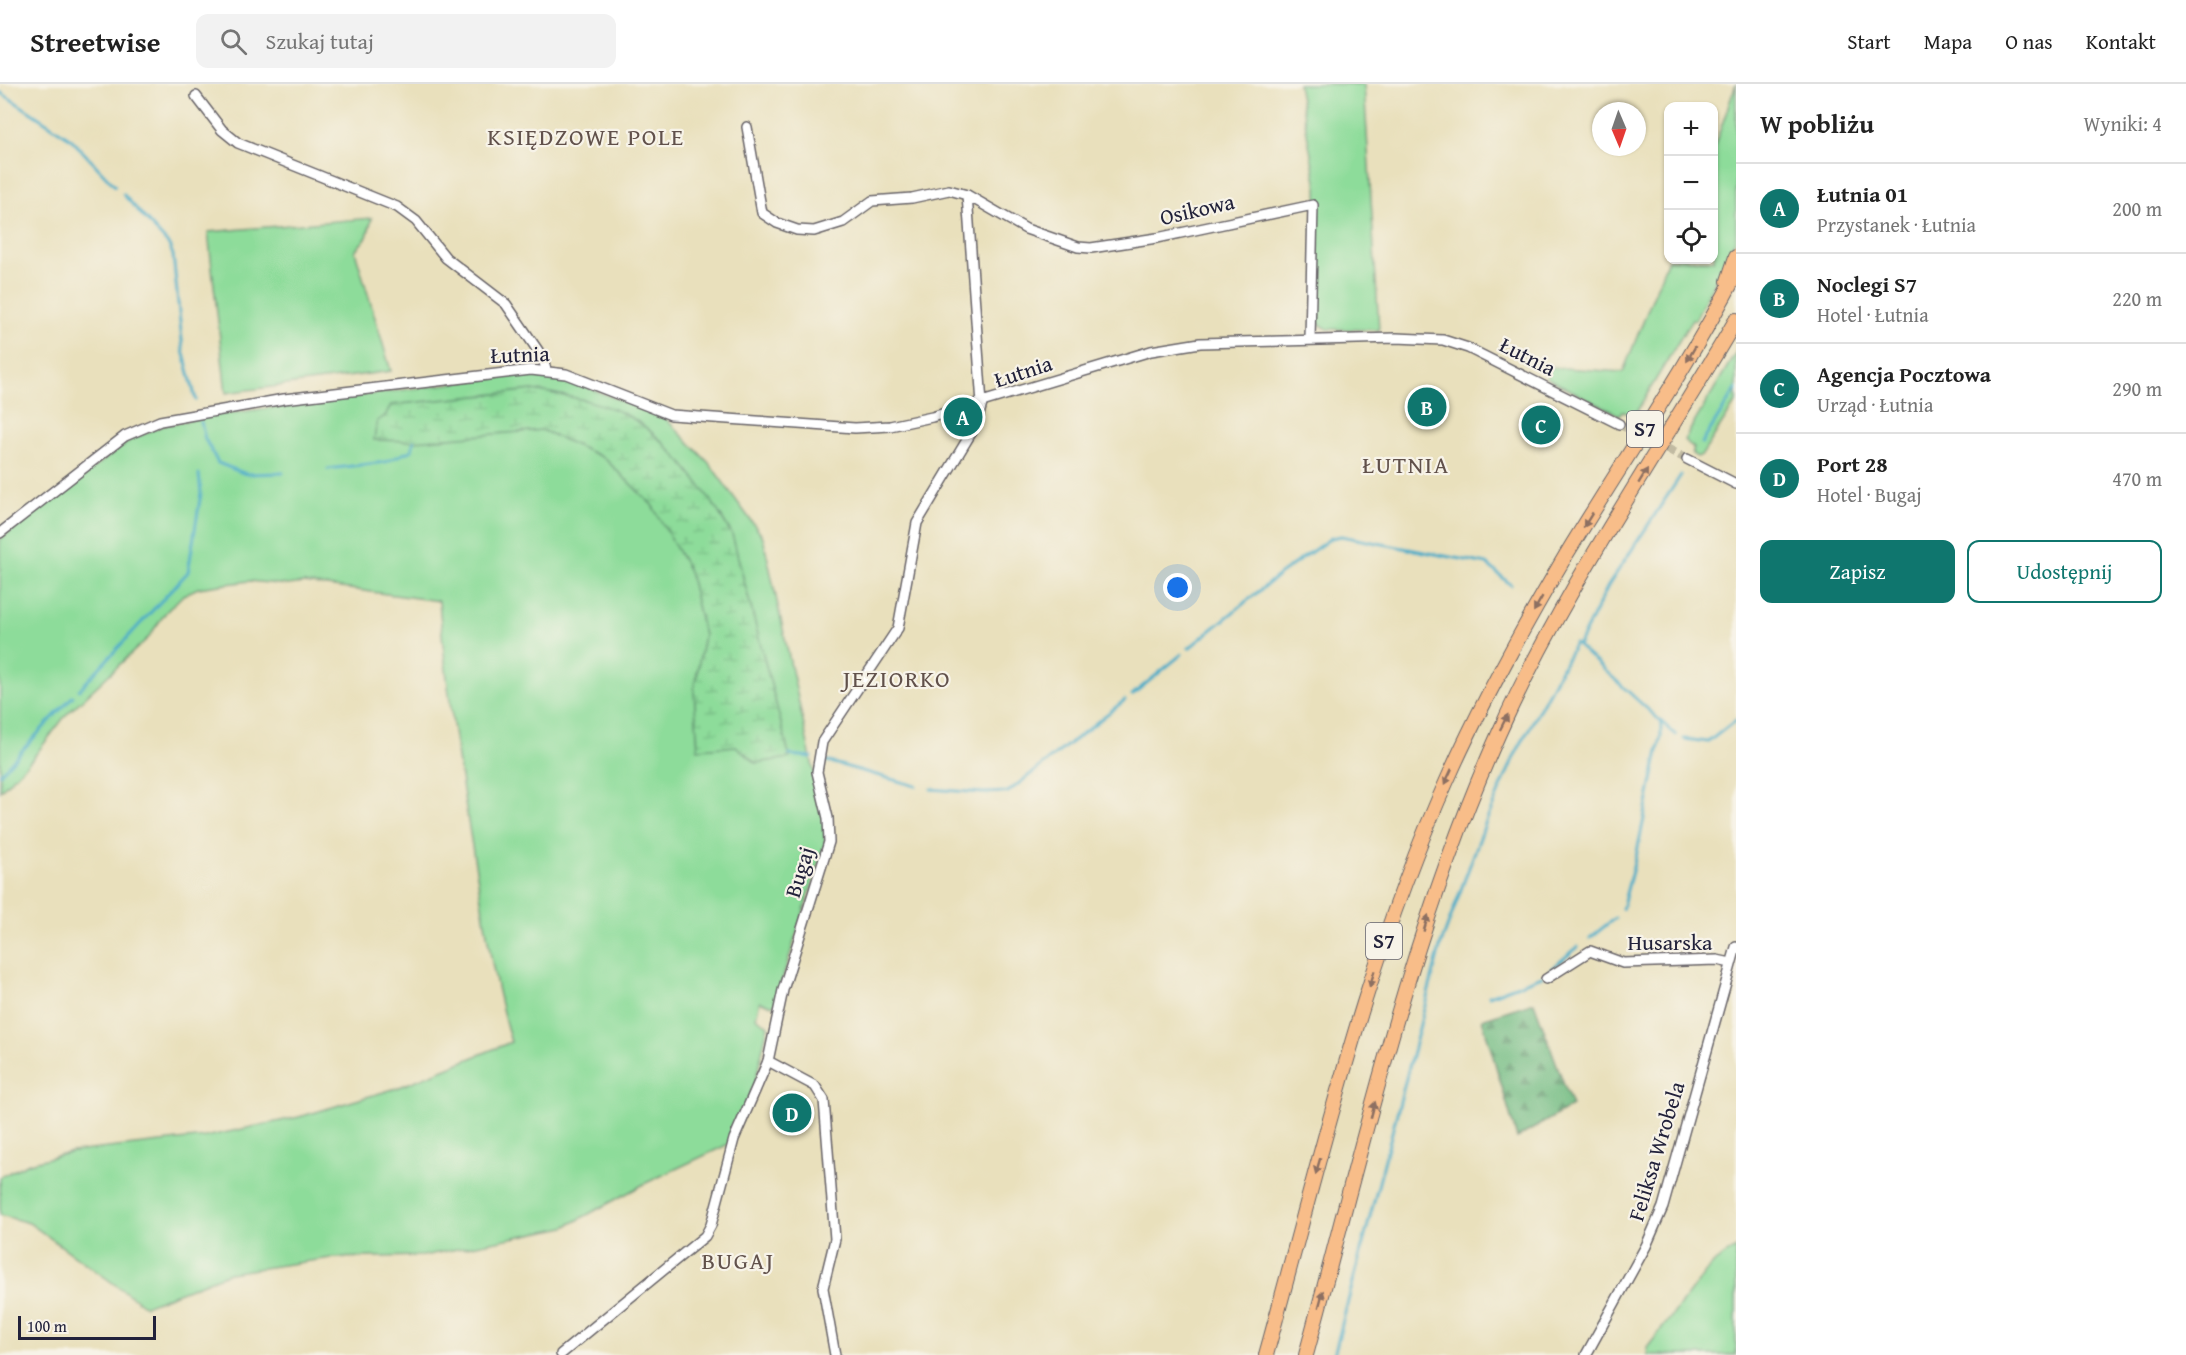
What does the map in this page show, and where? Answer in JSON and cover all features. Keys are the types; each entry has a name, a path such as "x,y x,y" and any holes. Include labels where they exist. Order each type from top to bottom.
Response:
{"highway":[{"path":"1720,303 1736,257"},
{"name":"S7","path":"1266,1355 1374,972 1430,819 1517,640 1736,274"},
{"name":"S7","path":"1306,1355 1431,906 1476,786 1500,730 1548,635 1736,320"}],"street":[{"path":"196,96 222,130 238,143 397,207 410,216 446,258 506,304 543,358 546,370"},
{"name":"Osikowa","path":"747,127 762,213 777,223 797,230 814,231 834,226 872,201 912,198 949,190 967,195 1026,229 1078,247 1091,248 1157,238 1313,205 1310,339"},
{"path":"967,195 982,404"},
{"name":"Łutnia","path":"0,533 125,436 160,421 284,399 508,372 546,370 592,383 671,415 855,428 890,426 982,404 1151,351 1200,342 1310,339 1443,340 1468,348 1619,424"},
{"name":"Bugaj","path":"561,1354 705,1236 715,1212 734,1139 768,1061 783,990 829,842 828,818 817,772 822,742 898,628 917,523 976,425 982,404"},
{"path":"1687,459 1736,484"},
{"name":"Feliksa Wrobela","path":"1586,1355 1646,1246 1663,1207 1736,947"},
{"name":"Husarska","path":"1546,979 1590,951 1623,963 1717,960 1731,963"},
{"path":"768,1061 815,1086 824,1100 836,1239 823,1288 835,1355"}],"green space":[{"path":"1298,84 1364,84 1379,330 1328,329 1315,322 1318,245 1317,187"},
{"path":"1736,84 1736,238 1695,320 1692,319 1634,416 1622,411 1619,415 1547,378 1549,367 1623,372 1666,264 1718,264 1718,136"},
{"path":"372,218 367,237 355,251 391,371 226,393 208,232"},
{"path":"1736,352 1736,402 1702,455 1697,457 1692,454 1694,448 1684,440"},
{"path":"532,375 574,382 665,418 709,463 763,537 825,823 825,844 774,1006 760,1002 756,1017 768,1026 755,1083 729,1144 646,1183 565,1227 423,1256 331,1258 229,1273 145,1306 29,1223 0,1215 0,1177 29,1163 73,1152 205,1137 299,1117 397,1088 511,1042 494,974 469,826 449,698 439,601 304,583 288,585 249,581 198,588 183,595 166,612 148,638 66,715 33,758 0,791 0,539 132,439 162,426 209,416 506,376"},
{"path":"533,390 595,403 630,417 644,426 673,453 712,503 732,534 790,758 756,763 736,746 698,749 694,690 704,635 689,571 652,505 604,458 542,430 414,441 374,440 377,421 385,416 391,405"},
{"path":"1534,1002 1572,1106 1517,1138 1482,1019"},
{"path":"1736,1248 1736,1355 1648,1355 1647,1348 1712,1264"}],"waterway":[{"path":"0,92 71,139 115,186"},
{"path":"123,194 169,245 173,255 183,350 196,400"},
{"path":"1702,443 1736,389"},
{"path":"201,422 205,439 218,463 246,474 283,473"},
{"path":"328,469 385,462 412,450 414,441"},
{"path":"79,690 188,572 201,493 199,474"},
{"path":"1578,646 1608,586 1681,475"},
{"path":"1189,648 1280,574 1331,538 1341,536 1487,564 1511,585"},
{"path":"1334,1355 1441,944 1485,824 1515,755 1575,643"},
{"path":"1577,645 1676,735"},
{"path":"1132,695 1182,654"},
{"path":"0,774 73,696"},
{"path":"931,789 983,793 1008,792 1125,700"},
{"path":"1684,739 1708,742 1736,720"},
{"path":"1622,909 1637,852 1661,737 1661,721"},
{"path":"789,755 812,757"},
{"path":"826,761 916,786"},
{"path":"1590,938 1615,918"},
{"path":"1551,969 1578,947"},
{"path":"1489,996 1542,976"}],"tunnel":[{"path":"1619,424 1687,459"}],"place":[{"name":"Noclegi S7","path":"1427,407"},
{"name":"Łutnia 01","path":"963,417"},
{"name":"Agencja Pocztowa","path":"1541,425"},
{"name":"Port 28","path":"792,1113"}],"district":[{"name":"KSIĘDZOWE POLE","path":"586,137"},
{"name":"ŁUTNIA","path":"1406,465"},
{"name":"JEZIORKO","path":"897,679"},
{"name":"BUGAJ","path":"738,1261"}]}
